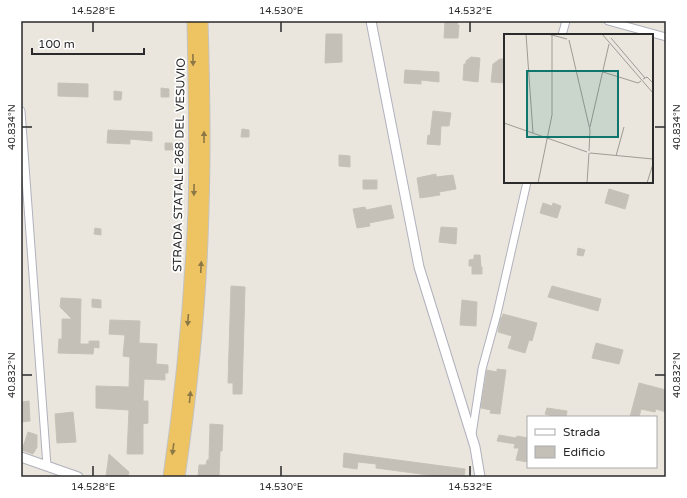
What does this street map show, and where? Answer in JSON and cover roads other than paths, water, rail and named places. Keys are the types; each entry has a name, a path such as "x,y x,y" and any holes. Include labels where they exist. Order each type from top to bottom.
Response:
{"highway":[{"name":"STRADA STATALE 268 DEL VESUVIO","path":"169,477 180,397 191,276 195,146 193,21"},
{"name":"STRADA STATALE 268 DEL VESUVIO","path":"179,477 190,399 196,333 203,210 204,139 202,21"}],"street":[{"path":"371,21 419,267 472,436 480,477"},
{"path":"562,34 566,21"},
{"path":"608,21 666,37"},
{"path":"21,111 47,466"},
{"path":"472,436 482,369 497,314 528,183"},
{"path":"21,457 78,477"}]}
